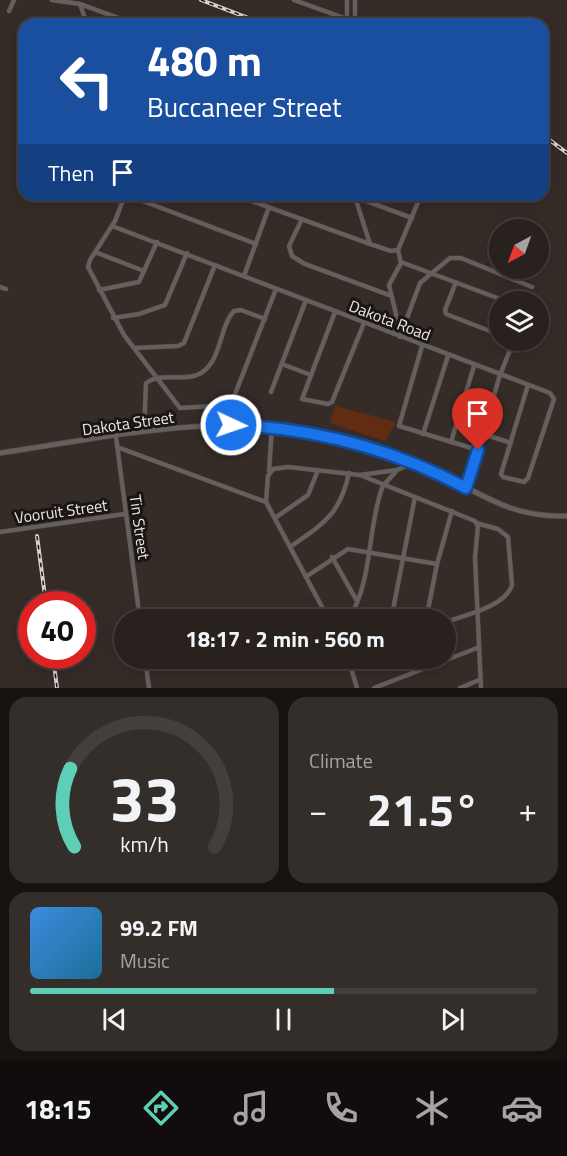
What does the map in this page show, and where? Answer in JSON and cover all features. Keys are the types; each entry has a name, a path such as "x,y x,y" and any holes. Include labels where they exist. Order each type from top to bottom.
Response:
{"street":[{"path":"9,11 14,0"},
{"path":"52,0 77,2 119,18"},
{"path":"294,0 344,18"},
{"path":"347,0 347,18"},
{"path":"355,0 355,18"},
{"path":"77,2 84,18"},
{"path":"123,201 112,226 88,267 113,318 133,348 180,408 231,404 276,289"},
{"path":"142,201 256,244"},
{"path":"252,201 370,244 391,251 398,250"},
{"path":"356,201 370,244"},
{"path":"366,201 412,218"},
{"path":"394,334 396,314 389,295 392,276 401,262 398,250 419,201"},
{"path":"244,276 269,207"},
{"path":"302,219 289,246 292,256 389,295"},
{"name":"Dakota Road","path":"112,226 187,253 474,366 550,393 554,399 526,481 501,475 511,442"},
{"path":"99,290 136,284 157,242"},
{"path":"95,252 144,271"},
{"path":"113,318 139,314 165,305 187,253"},
{"path":"400,337 420,283 445,261 457,257 532,287"},
{"path":"401,262 489,295"},
{"path":"133,348 178,346 184,342 215,265"},
{"path":"456,282 445,309 446,314 489,331"},
{"path":"0,287 6,289"},
{"path":"271,392 306,300"},
{"path":"144,432 147,408 144,386 156,378 197,375 204,371 219,348 229,318 234,311 241,310 264,319"},
{"path":"335,312 303,399 328,404 332,402 364,323"},
{"path":"422,346 399,423 401,428 478,450"},
{"path":"466,488 500,375 510,351"},
{"path":"423,434 448,356"},
{"path":"282,364 311,375"},
{"path":"451,442 474,366"},
{"path":"483,434 511,442 528,385"},
{"name":"Dakota Street","path":"0,453 144,432 215,425 272,428 336,438 414,462 489,501 516,510 543,516 567,516"},
{"path":"272,428 266,502 324,609"},
{"name":"Tin Street","path":"116,437 138,609"},
{"path":"117,447 266,502"},
{"path":"360,475 397,470 414,462"},
{"path":"269,472 279,467 360,475 452,511 476,523 498,529 508,537 512,585 505,597 456,618"},
{"path":"275,518 308,495 318,470"},
{"path":"354,609 383,485 397,470"},
{"path":"290,547 333,515 343,498 349,473"},
{"path":"393,609 415,496"},
{"path":"428,609 436,564 452,511"},
{"name":"Vooruit Street","path":"0,532 125,514"},
{"path":"476,523 477,648 481,688"},
{"path":"307,576 346,549 436,564"},
{"path":"332,557 357,602"},
{"path":"374,688 477,648"},
{"path":"146,669 148,688"},
{"path":"351,669 357,688"},
{"path":"460,688 479,680"},
{"path":"388,682 390,688"}],"shaded area":[{"path":"335,406 396,422 385,441 330,423"}],"railway":[{"path":"201,0 248,18"},
{"path":"549,140 567,153"},
{"path":"37,536 44,591"},
{"path":"55,669 57,688"}],"route":[{"path":"231,425 300,430 336,438 414,462 466,488 478,450"}]}
